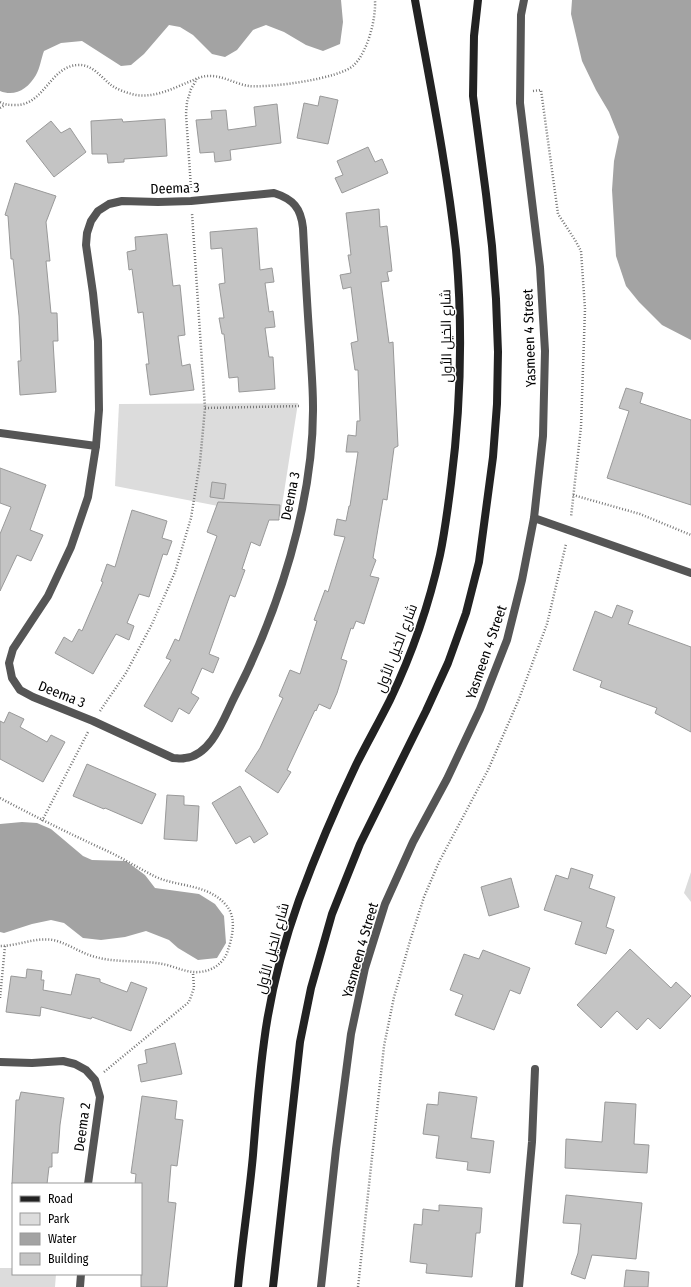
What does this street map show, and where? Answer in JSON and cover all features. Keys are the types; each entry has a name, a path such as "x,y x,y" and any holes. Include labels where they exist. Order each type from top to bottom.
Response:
{"main road":[{"name":"شارع الخيل الأول","path":"238,1287 264,1041 277,974 298,903 326,830 357,764 390,700 410,652 427,604 440,554 449,497 455,453 461,352 456,250 416,0"},
{"path":"273,1287 300,1042 311,988 332,914 360,844 426,711 448,663 466,613 479,562 493,457 497,404 498,352 492,246 473,96 474,36 478,0"}],"street":[{"name":"Yasmeen 4 Street","path":"321,1287 336,1149 349,1050 365,968 385,904 413,842 447,779 480,709 504,647 522,580 534,518 543,436 545,351 540,267 520,103 521,15 524,0"},
{"name":"Deema 3","path":"274,193 284,196 293,202 299,210 304,228 313,406 311,451 304,496 285,573 258,647 242,683 206,748 196,755 185,758 173,758 93,721 33,697 20,690 12,678 9,664 13,649 48,596 71,547 88,497 96,446 99,403 98,340 86,245 87,233 91,221 98,211 109,204 122,202 191,201 274,193"},
{"path":"0,433 96,446"},
{"path":"534,518 691,573"},
{"name":"Deema 2","path":"0,1062 32,1063 63,1061 75,1064 86,1070 94,1080 100,1097 88,1183"},
{"path":"519,1287 535,1106 535,1069"},
{"path":"80,1287 81,1275"}],"path":[{"path":"0,102 4,105 19,105 32,100 59,72 69,66 80,65 92,68 111,85 124,92 138,95 152,95 207,76 217,76 248,85 264,87 335,74 354,66 360,57 368,41 373,23 375,0"},
{"path":"42,821 93,721 126,673 152,624 175,572 191,518 200,462 205,408 186,114 187,102 191,89 197,79"},
{"path":"0,108 4,105"},
{"path":"205,408 313,406"},
{"path":"573,495 640,514 691,535"},
{"path":"0,798 42,821 156,876 169,881 196,887 218,897 226,905 232,915 233,926 227,954 222,961 216,966 205,971 193,973 155,962 108,960 92,956 54,940 41,939 0,946"},
{"path":"0,998 5,946"},
{"path":"94,1080 189,1002 194,988 193,973"}],"green space":[{"path":"298,403 280,518 115,486 119,404"},
{"path":"691,872 691,902 684,893"},
{"path":"0,1268 12,1268 12,1275 56,1275 55,1287 0,1287"}],"water":[{"path":"0,0 341,0 343,22 340,44 323,51 306,45 284,32 266,25 253,30 237,50 225,57 212,54 193,35 180,27 169,25 144,54 131,65 121,66 82,41 61,43 44,51 33,80 25,88 16,92 6,93 0,91"},
{"path":"572,0 691,0 691,340 662,325 639,302 626,286 616,256 612,190 614,161 619,137 609,112 582,61 571,14"},
{"path":"22,822 37,823 51,829 83,856 92,860 126,861 145,875 155,888 199,894 215,904 224,916 226,943 217,958 198,960 178,948 169,940 146,931 125,937 101,940 83,938 64,923 51,920 32,924 4,933 0,932 0,824"}],"building":[{"path":"320,96 338,100 328,144 297,138 304,103 318,106"},
{"path":"277,104 281,143 230,150 231,160 215,162 214,152 200,153 196,120 212,119 211,111 226,110 228,130 256,126 254,107"},
{"path":"122,119 123,122 165,119 167,156 124,159 124,162 108,163 107,154 92,154 91,121"},
{"path":"51,121 61,133 70,128 86,152 54,177 26,141"},
{"path":"368,147 375,162 382,159 388,173 342,193 335,178 343,175 337,161"},
{"path":"15,183 56,196 46,222 50,261 46,261 51,313 57,313 58,341 53,341 56,392 20,395 18,361 21,361 19,316 13,259 11,259 8,216 5,215"},
{"path":"379,209 380,227 387,226 392,271 387,272 389,281 381,282 389,343 393,342 398,446 394,448 387,500 383,499 373,558 376,560 370,576 379,578 364,624 356,621 353,629 351,628 341,659 347,661 337,693 330,709 319,704 316,711 315,710 287,770 291,772 278,793 245,771 260,748 283,698 279,696 290,670 300,674 317,621 314,620 325,590 328,592 345,537 334,535 337,519 346,521 350,506 358,452 346,452 348,435 356,436 357,421 360,421 358,370 355,370 351,343 358,341 351,287 343,289 340,275 351,273 348,255 351,255 346,213"},
{"path":"257,228 260,270 272,268 274,282 265,283 269,312 273,311 275,327 265,328 269,357 273,357 275,389 239,392 238,377 229,378 224,334 222,334 219,318 224,318 219,284 225,283 222,248 211,249 210,232"},
{"path":"167,234 173,286 180,285 185,335 178,336 182,366 190,364 194,390 150,395 146,364 149,364 143,312 138,313 132,269 129,270 127,252 136,250 135,237"},
{"path":"626,388 643,393 640,403 691,420 691,505 607,478 629,411 619,408"},
{"path":"0,468 46,485 30,530 43,535 31,561 17,555 0,591 0,534 11,507 0,503"},
{"path":"212,482 226,484 224,499 210,497"},
{"path":"218,502 280,505 279,520 269,520 260,546 251,542 242,569 245,570 235,597 230,595 209,654 219,658 213,673 202,668 191,693 199,698 189,714 179,708 172,722 144,706 171,660 166,658 175,639 179,641 217,536 207,532"},
{"path":"132,510 167,521 162,538 172,541 167,555 163,554 149,597 139,594 127,623 134,626 129,640 116,634 93,674 55,653 64,637 72,642 79,629 82,631 103,582 101,581 107,564 115,567"},
{"path":"617,605 633,611 628,624 691,647 691,732 655,713 657,708 600,687 602,681 573,670 595,611 612,618"},
{"path":"9,712 24,719 20,727 47,742 51,735 65,742 43,782 0,759 0,721 4,723"},
{"path":"87,764 156,794 142,824 73,796"},
{"path":"240,786 268,834 254,843 250,836 236,844 212,803"},
{"path":"167,795 184,796 184,805 199,806 197,841 164,839"},
{"path":"571,868 593,875 589,888 615,897 606,927 614,930 606,954 575,944 582,922 544,910 556,875 568,879"},
{"path":"511,878 519,907 489,916 481,887"},
{"path":"630,949 671,988 676,982 691,996 660,1029 648,1018 637,1030 617,1011 601,1028 577,1005"},
{"path":"483,950 530,968 520,994 510,990 494,1030 455,1015 463,995 450,990 464,954 479,959"},
{"path":"27,969 42,971 41,980 44,980 43,990 71,995 76,974 100,979 100,982 127,992 131,982 147,988 131,1031 92,1017 91,1019 41,1007 40,1016 6,1012 11,976 26,978"},
{"path":"175,1043 182,1074 141,1082 138,1065 147,1063 145,1050"},
{"path":"21,1092 64,1098 58,1153 52,1153 52,1167 49,1167 47,1183 12,1183 16,1100 19,1100"},
{"path":"439,1092 477,1097 471,1138 494,1141 490,1173 467,1170 468,1162 436,1158 439,1136 423,1134 427,1104 438,1105"},
{"path":"142,1096 177,1101 175,1119 183,1120 177,1166 171,1165 168,1202 176,1203 167,1287 141,1287 142,1183 135,1183 136,1174 131,1173"},
{"path":"605,1102 636,1104 634,1144 649,1145 647,1173 565,1168 566,1139 602,1142"},
{"path":"566,1195 642,1203 636,1259 592,1255 585,1279 571,1274 578,1253 581,1224 563,1223"},
{"path":"439,1205 482,1208 480,1233 476,1233 472,1277 426,1273 427,1264 410,1262 414,1224 422,1225 423,1209 439,1211"},
{"path":"626,1270 649,1272 648,1287 624,1287"}]}
